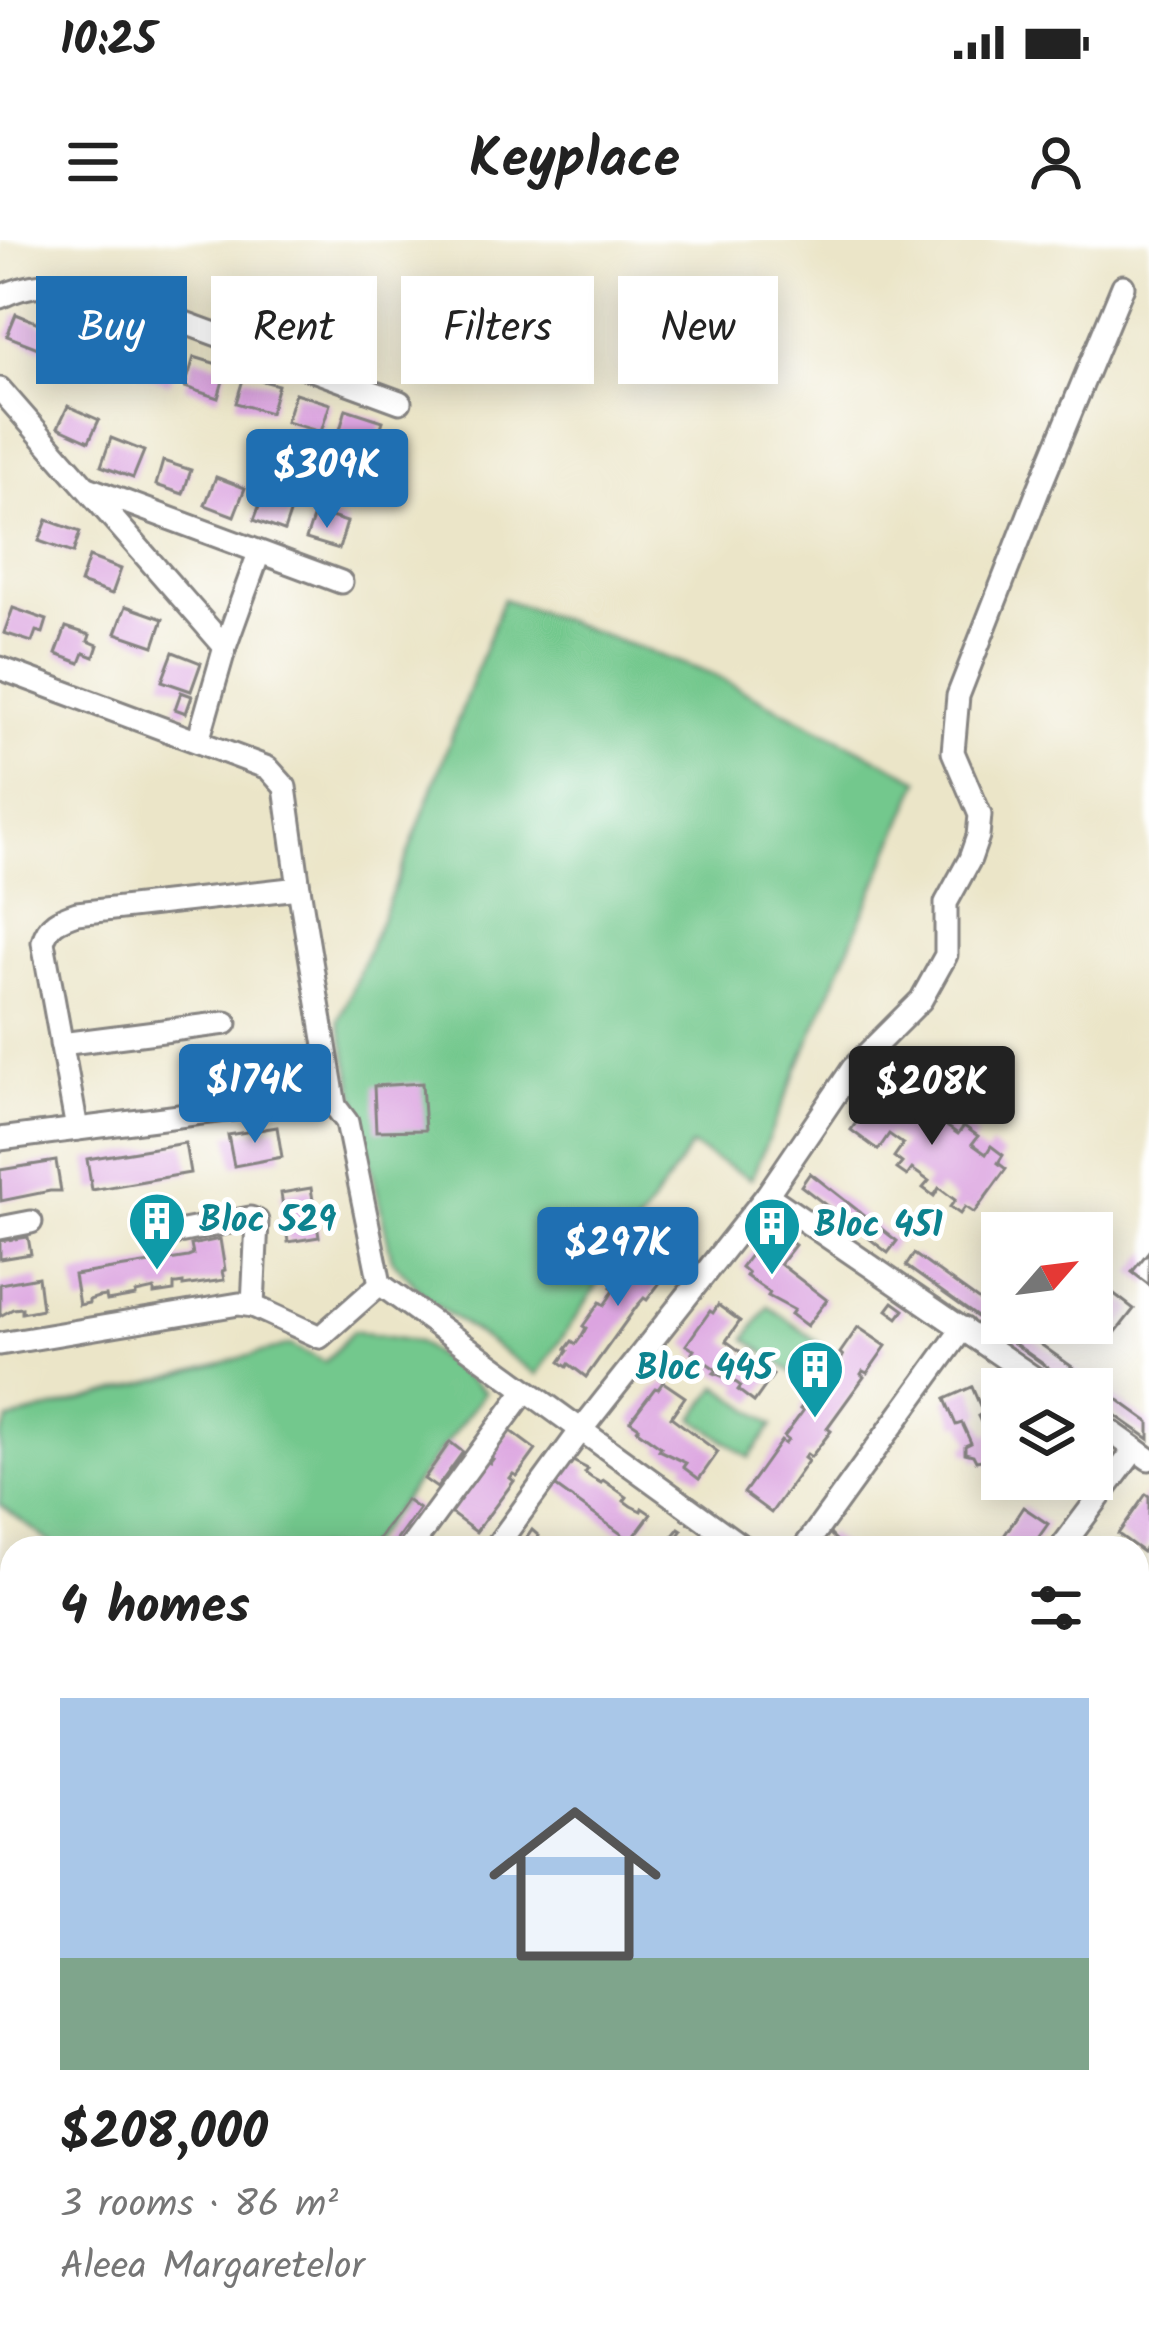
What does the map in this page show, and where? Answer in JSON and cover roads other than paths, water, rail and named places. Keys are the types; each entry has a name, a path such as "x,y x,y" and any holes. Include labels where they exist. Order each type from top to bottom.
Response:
{"street":[{"path":"0,297 20,287 42,284 87,286 400,402"},
{"path":"504,1536 580,1430 767,1195 854,1068 921,1000 946,955 946,903 970,859 980,815 952,752 958,696 1123,286"},
{"path":"0,389 225,647"},
{"path":"83,485 340,582"},
{"path":"198,741 259,554"},
{"path":"0,668 268,768 279,777 285,787 335,1106 347,1121 380,1284 727,1536"},
{"path":"77,1129 43,942 46,929 57,919 77,913 299,888"},
{"path":"62,1044 226,1023"},
{"path":"0,1138 303,1100 335,1106"},
{"path":"767,1195 1020,1368"},
{"path":"164,1235 250,1218 257,1221 253,1306"},
{"path":"0,1228 32,1222"},
{"path":"0,1344 239,1304 320,1337 380,1284"},
{"path":"813,1536 963,1328"},
{"path":"419,1536 525,1391"},
{"path":"1071,1536 1142,1454 1113,1433"}],"place":[{"name":"Bloc 529","path":"157,1272"},
{"name":"Bloc 451","path":"772,1277"},
{"name":"Bloc 445","path":"815,1420"}]}
